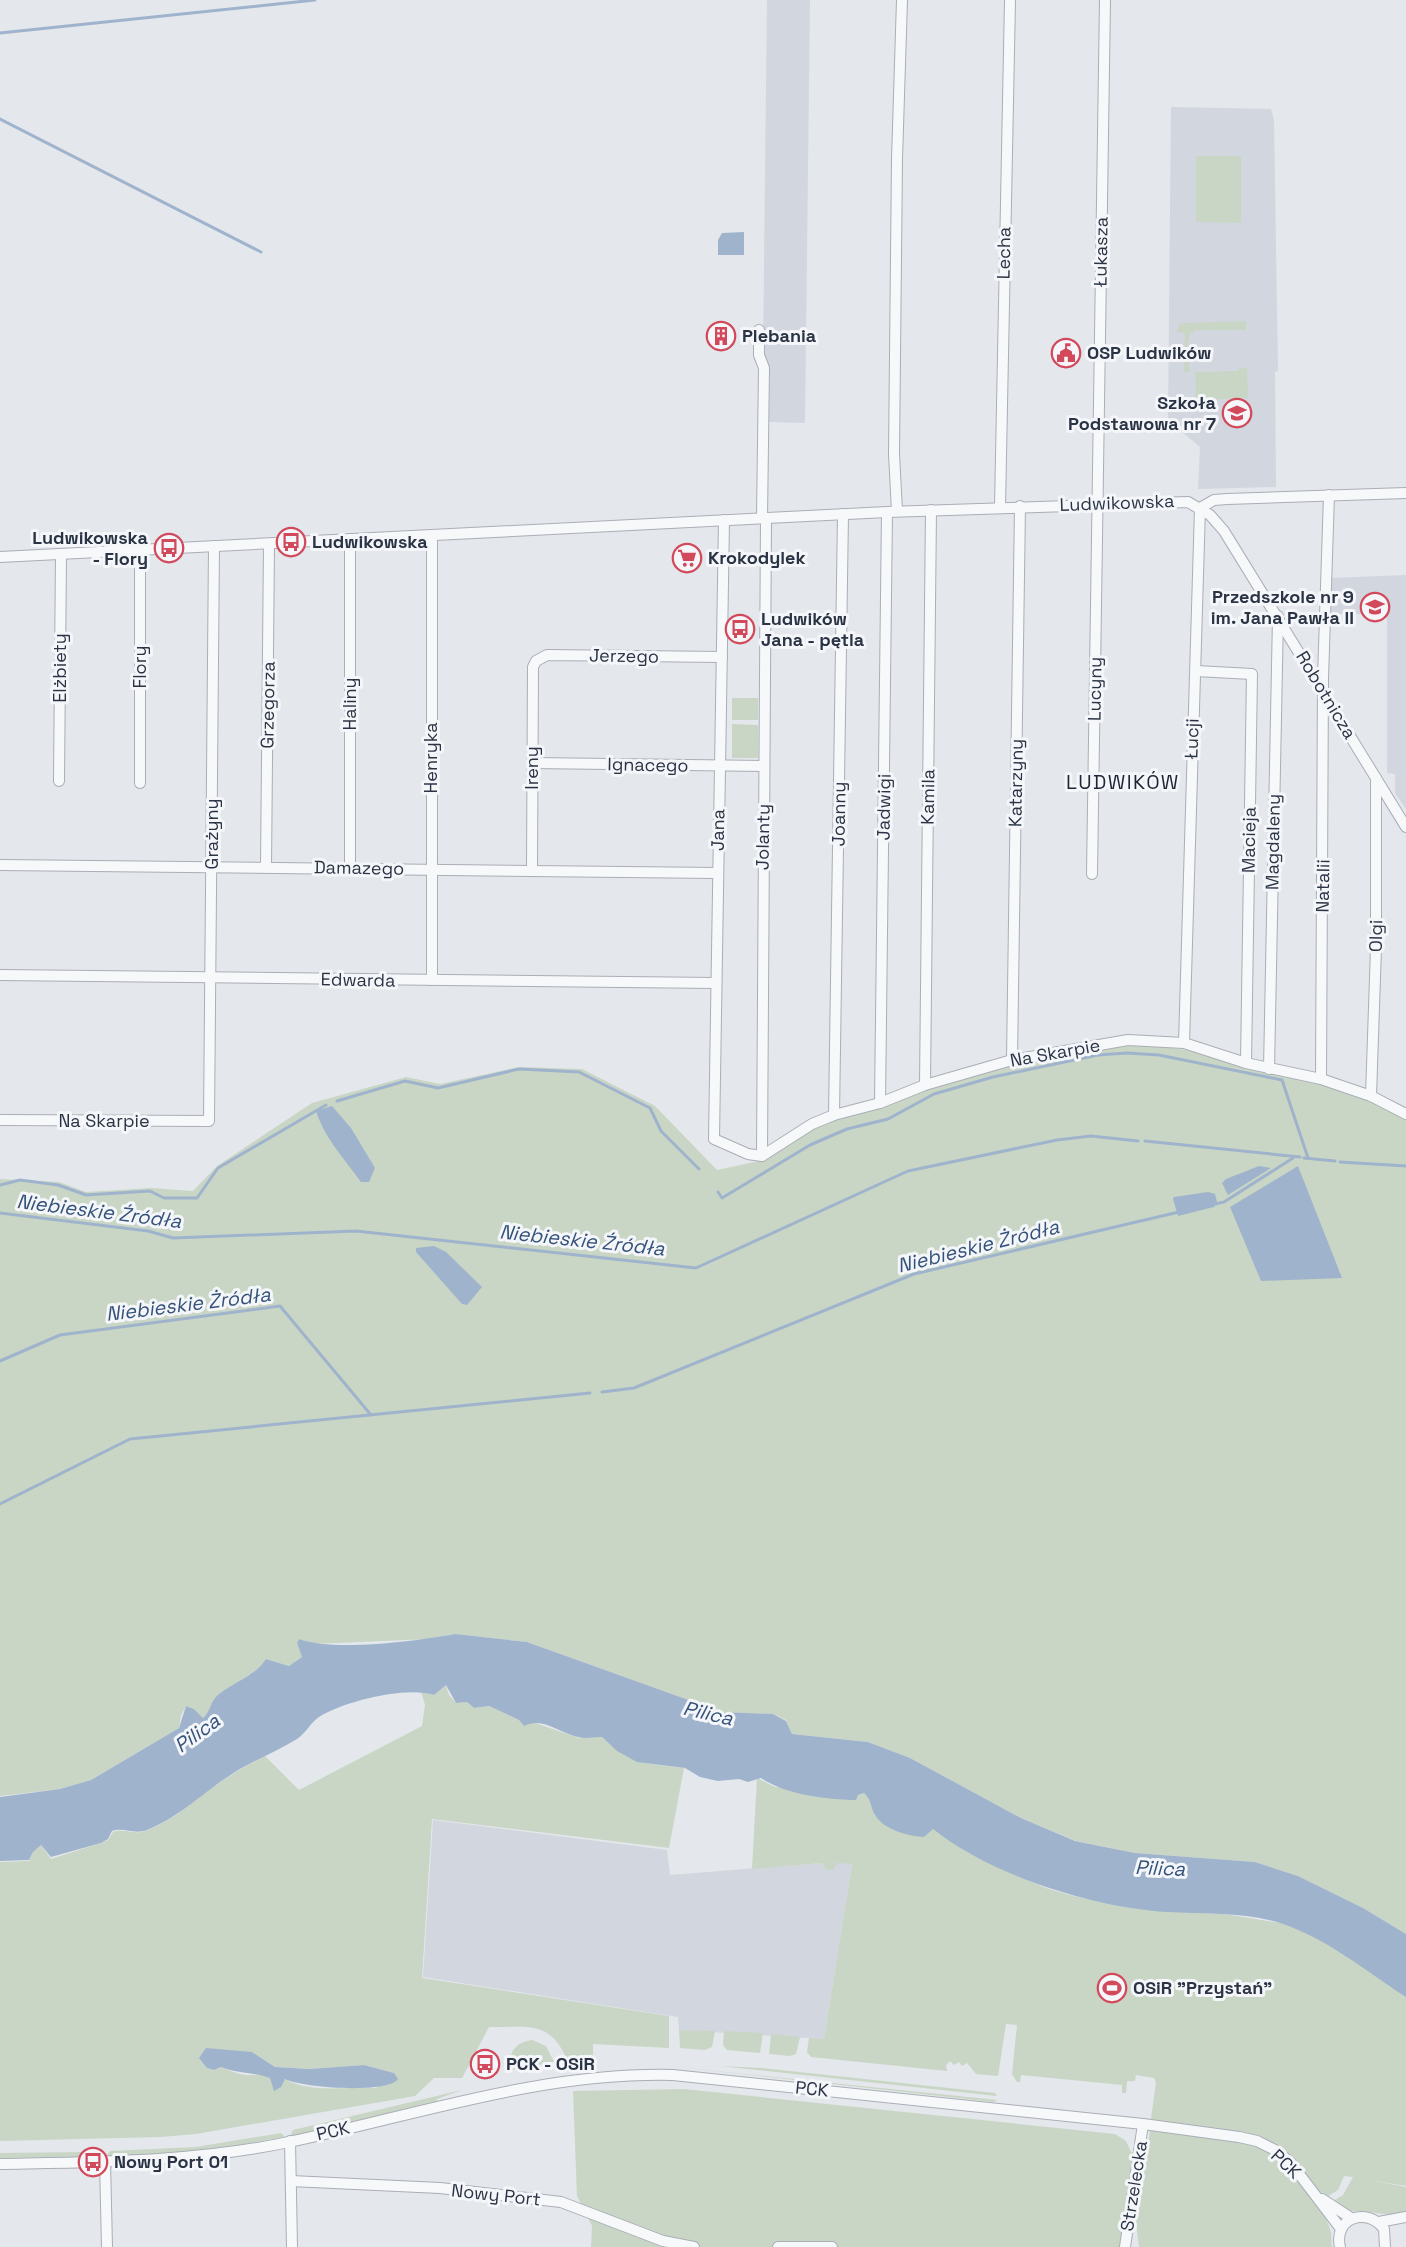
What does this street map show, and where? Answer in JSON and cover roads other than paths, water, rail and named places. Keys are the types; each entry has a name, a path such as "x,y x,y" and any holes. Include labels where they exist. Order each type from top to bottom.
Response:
{"street":[{"path":"892,512 902,0"},
{"name":"Lecha","path":"1000,507 1010,0"},
{"name":"Łukasza","path":"1097,504 1105,0"},
{"path":"759,330 759,355 764,368 764,518"},
{"name":"Ludwikowska","path":"0,557 1020,506 1176,501 1188,502 1200,508 1214,500 1406,493"},
{"name":"Natalii","path":"1321,1079 1329,495"},
{"name":"Lucyny","path":"1092,874 1097,504"},
{"name":"Katarzyny","path":"1012,1060 1020,506"},
{"name":"Robotnicza","path":"1200,508 1224,531 1406,827"},
{"name":"Łucji","path":"1184,1043 1200,508"},
{"name":"Kamila","path":"925,1085 931,510"},
{"name":"Jadwigi","path":"880,1103 892,512"},
{"name":"Joanny","path":"834,1114 843,514"},
{"name":"Jolanty","path":"762,1156 764,518"},
{"name":"Jana","path":"724,520 714,1139 748,1154 762,1156"},
{"name":"Henryka","path":"432,535 432,980"},
{"name":"Haliny","path":"350,539 350,868"},
{"name":"Grzegorza","path":"266,867 269,544"},
{"name":"Grażyny","path":"209,1121 214,546"},
{"name":"Flory","path":"140,550 140,783"},
{"name":"Elżbiety","path":"59,781 61,554"},
{"name":"Magdaleny","path":"1269,1069 1278,616"},
{"name":"Jerzego","path":"533,667 536,661 547,655 722,657"},
{"name":"Ireny","path":"532,870 533,667"},
{"name":"Macieja","path":"1196,671 1252,674 1246,1063"},
{"name":"Ignacego","path":"532,763 764,766"},
{"name":"Olgi","path":"1371,1096 1376,948 1376,777"},
{"name":"Damazego","path":"0,865 717,873"},
{"name":"Edwarda","path":"0,975 716,983"},
{"name":"Na Skarpie","path":"762,1156 812,1124 834,1114 880,1103 925,1085 1012,1060 1128,1040 1184,1043 1246,1063 1321,1079 1371,1096 1406,1114"},
{"name":"Na Skarpie","path":"0,1120 209,1121"},
{"name":"PCK","path":"290,2141 519,2088 564,2080 639,2074 727,2079 1143,2124 1257,2141 1275,2150 1290,2162 1341,2229"},
{"name":"Strzelecka","path":"1125,2247 1143,2124"},
{"path":"0,2164 172,2159 290,2141 292,2247"},
{"path":"105,2162 107,2247"},
{"name":"Nowy Port","path":"291,2181 440,2188 561,2202 663,2241 694,2247"},
{"name":"PCK","path":"1316,2196 1351,2218"},
{"path":"1340,2247 1341,2229 1351,2218 1366,2215 1380,2222 1406,2217"},
{"path":"1380,2222 1386,2236 1385,2247"},
{"path":"778,2247 832,2247"}],"water":[{"path":"744,232 744,255 718,255 718,240 722,233"},
{"path":"332,1106 351,1128 375,1168 369,1182 361,1182 320,1121 316,1111"},
{"path":"1259,1166 1271,1168 1228,1195 1222,1183 1226,1179"},
{"path":"1298,1166 1342,1278 1261,1281 1230,1207"},
{"path":"1208,1192 1215,1194 1217,1202 1214,1207 1178,1216 1174,1197"},
{"path":"434,1246 446,1252 482,1287 467,1305 462,1304 416,1252 416,1248"},
{"name":"Pilica","path":"455,1634 527,1642 722,1712 773,1714 786,1721 792,1734 868,1742 910,1758 1021,1818 1075,1841 1135,1853 1255,1862 1298,1876 1363,1908 1406,1934 1406,1997 1330,1946 1280,1923 1239,1915 1138,1909 1076,1896 1013,1875 957,1846 933,1829 924,1837 904,1834 890,1828 875,1815 864,1793 858,1795 856,1800 832,1799 794,1792 761,1778 748,1782 739,1779 718,1781 700,1777 685,1768 637,1762 617,1751 602,1737 578,1737 538,1723 524,1726 519,1720 489,1706 474,1708 467,1702 456,1703 446,1685 434,1695 408,1692 392,1694 359,1701 330,1711 316,1719 297,1739 240,1769 180,1812 147,1830 112,1831 108,1839 101,1843 51,1857 41,1845 33,1852 29,1860 0,1861 0,1797 60,1789 91,1780 179,1728 186,1706 194,1709 203,1718 216,1697 256,1670 266,1659 289,1666 302,1657 297,1643 299,1639 314,1643 354,1645 420,1640"},
{"path":"206,2048 252,2052 275,2067 309,2069 364,2065 394,2073 398,2079 391,2084 379,2087 344,2088 308,2085 285,2079 281,2087 274,2091 270,2078 221,2067 214,2070 207,2068 199,2058"}],"waterway":[{"path":"0,33 315,0"},
{"path":"0,119 261,252"},
{"path":"718,1192 722,1198 810,1145 847,1129 888,1119 934,1094 993,1077 1098,1055 1127,1053 1159,1055 1282,1080 1308,1158"},
{"path":"337,1101 405,1081 438,1088 519,1069 579,1072 650,1108 661,1131 699,1169"},
{"path":"0,1185 20,1180 58,1185 86,1195 150,1191 164,1198 197,1198 218,1168 326,1105"},
{"name":"Niebieskie Źródła","path":"0,1213 148,1231 173,1238 356,1231 696,1268 908,1171 1057,1140 1091,1136 1138,1141"},
{"name":"Niebieskie Źródła","path":"1145,1141 1300,1157"},
{"name":"Niebieskie Żródła","path":"1215,1204 1224,1202 1293,1158"},
{"name":"Niebieskie Źródła","path":"1304,1158 1335,1161"},
{"name":"Niebieskie Źródła","path":"1340,1162 1406,1166"},
{"name":"Niebieskie Żródła","path":"602,1392 634,1388 914,1274 1179,1212"},
{"name":"Niebieskie Żródła","path":"0,1361 60,1335 280,1306 371,1415"},
{"name":"Niebieskie Żródła","path":"0,1504 130,1439 590,1393"}],"place":[{"name":"Plebania","path":"721,336"},
{"name":"OSP Ludwików","path":"1066,353"},
{"name":"Szkoła Podstawowa nr 7","path":"1237,413"},
{"name":"Ludwikowska","path":"291,542"},
{"name":"Ludwikowska - Flory","path":"169,548"},
{"name":"Krokodylek","path":"687,558"},
{"name":"Przedszkole nr 9 im. Jana Pawła II","path":"1375,607"},
{"name":"Ludwików Jana - pętla","path":"740,629"},
{"name":"OSiR \"Przystań\"","path":"1112,1988"},
{"name":"PCK - OSiR","path":"485,2064"},
{"name":"Nowy Port 01","path":"93,2162"}],"district":[{"name":"LUDWIKÓW","path":"1123,782"}]}
